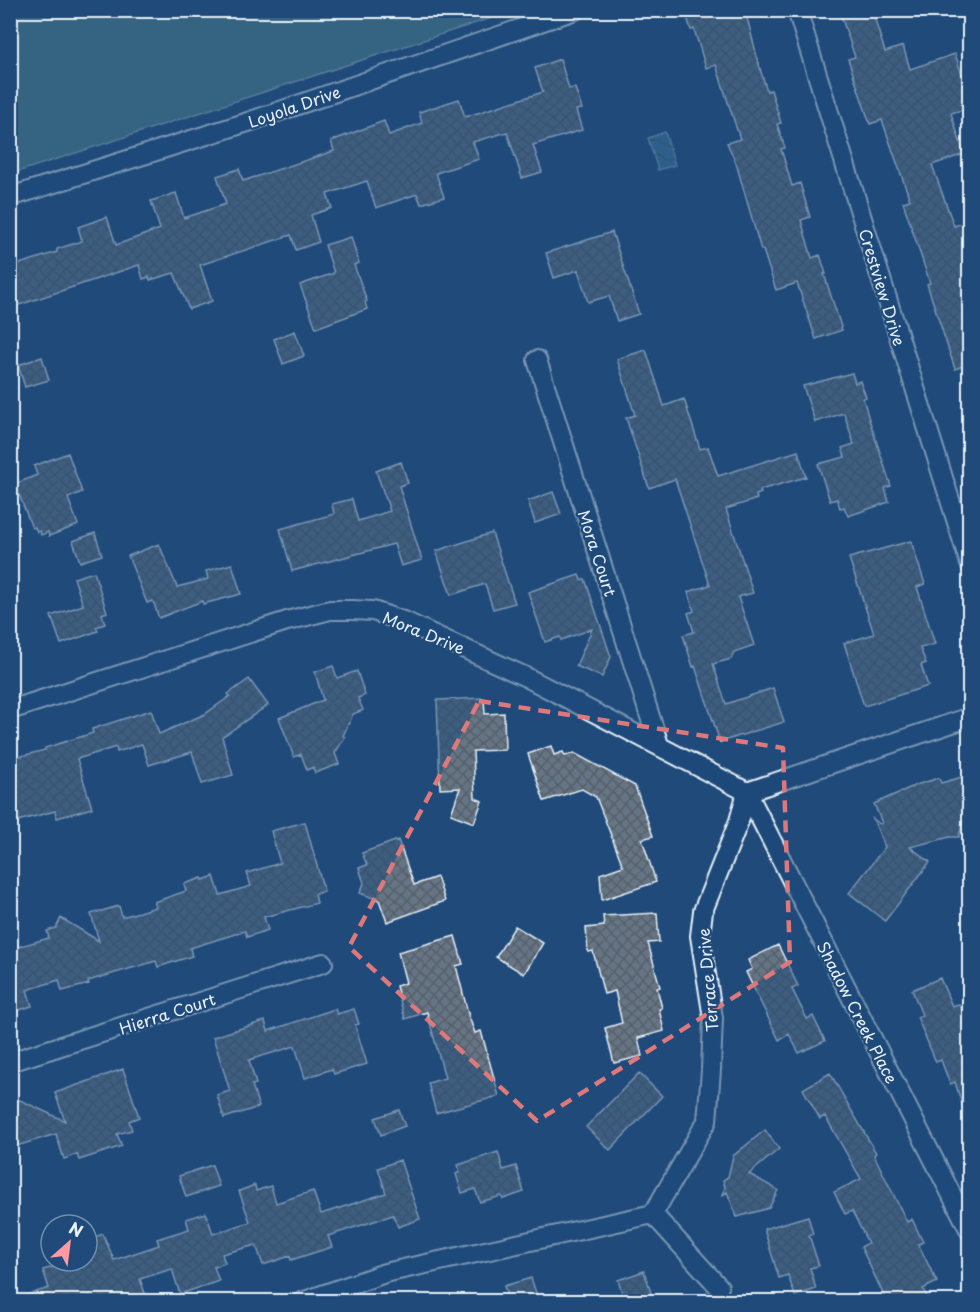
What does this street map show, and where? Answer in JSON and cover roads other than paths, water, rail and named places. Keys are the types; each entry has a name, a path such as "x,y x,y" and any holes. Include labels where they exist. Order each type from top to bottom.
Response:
{"street":[{"name":"Loyola Drive","path":"10,197 245,123 575,10"},
{"name":"Crestview Drive","path":"797,10 969,564"},
{"name":"Mora Court","path":"537,360 659,745"},
{"name":"Mora Drive","path":"10,710 286,621 330,610 364,610 387,615 423,629 526,677 747,792"},
{"path":"747,792 969,717"},
{"name":"Terrace Drive","path":"653,1214 707,1121 713,1018 700,936 703,910 740,821 747,792"},
{"name":"Shadow Creek Place","path":"747,792 969,1231"},
{"name":"Hierra Court","path":"10,1062 323,963"},
{"path":"302,1302 385,1273 653,1214 719,1287"}],"water":[{"path":"665,132 675,165 658,170 648,138"}]}
